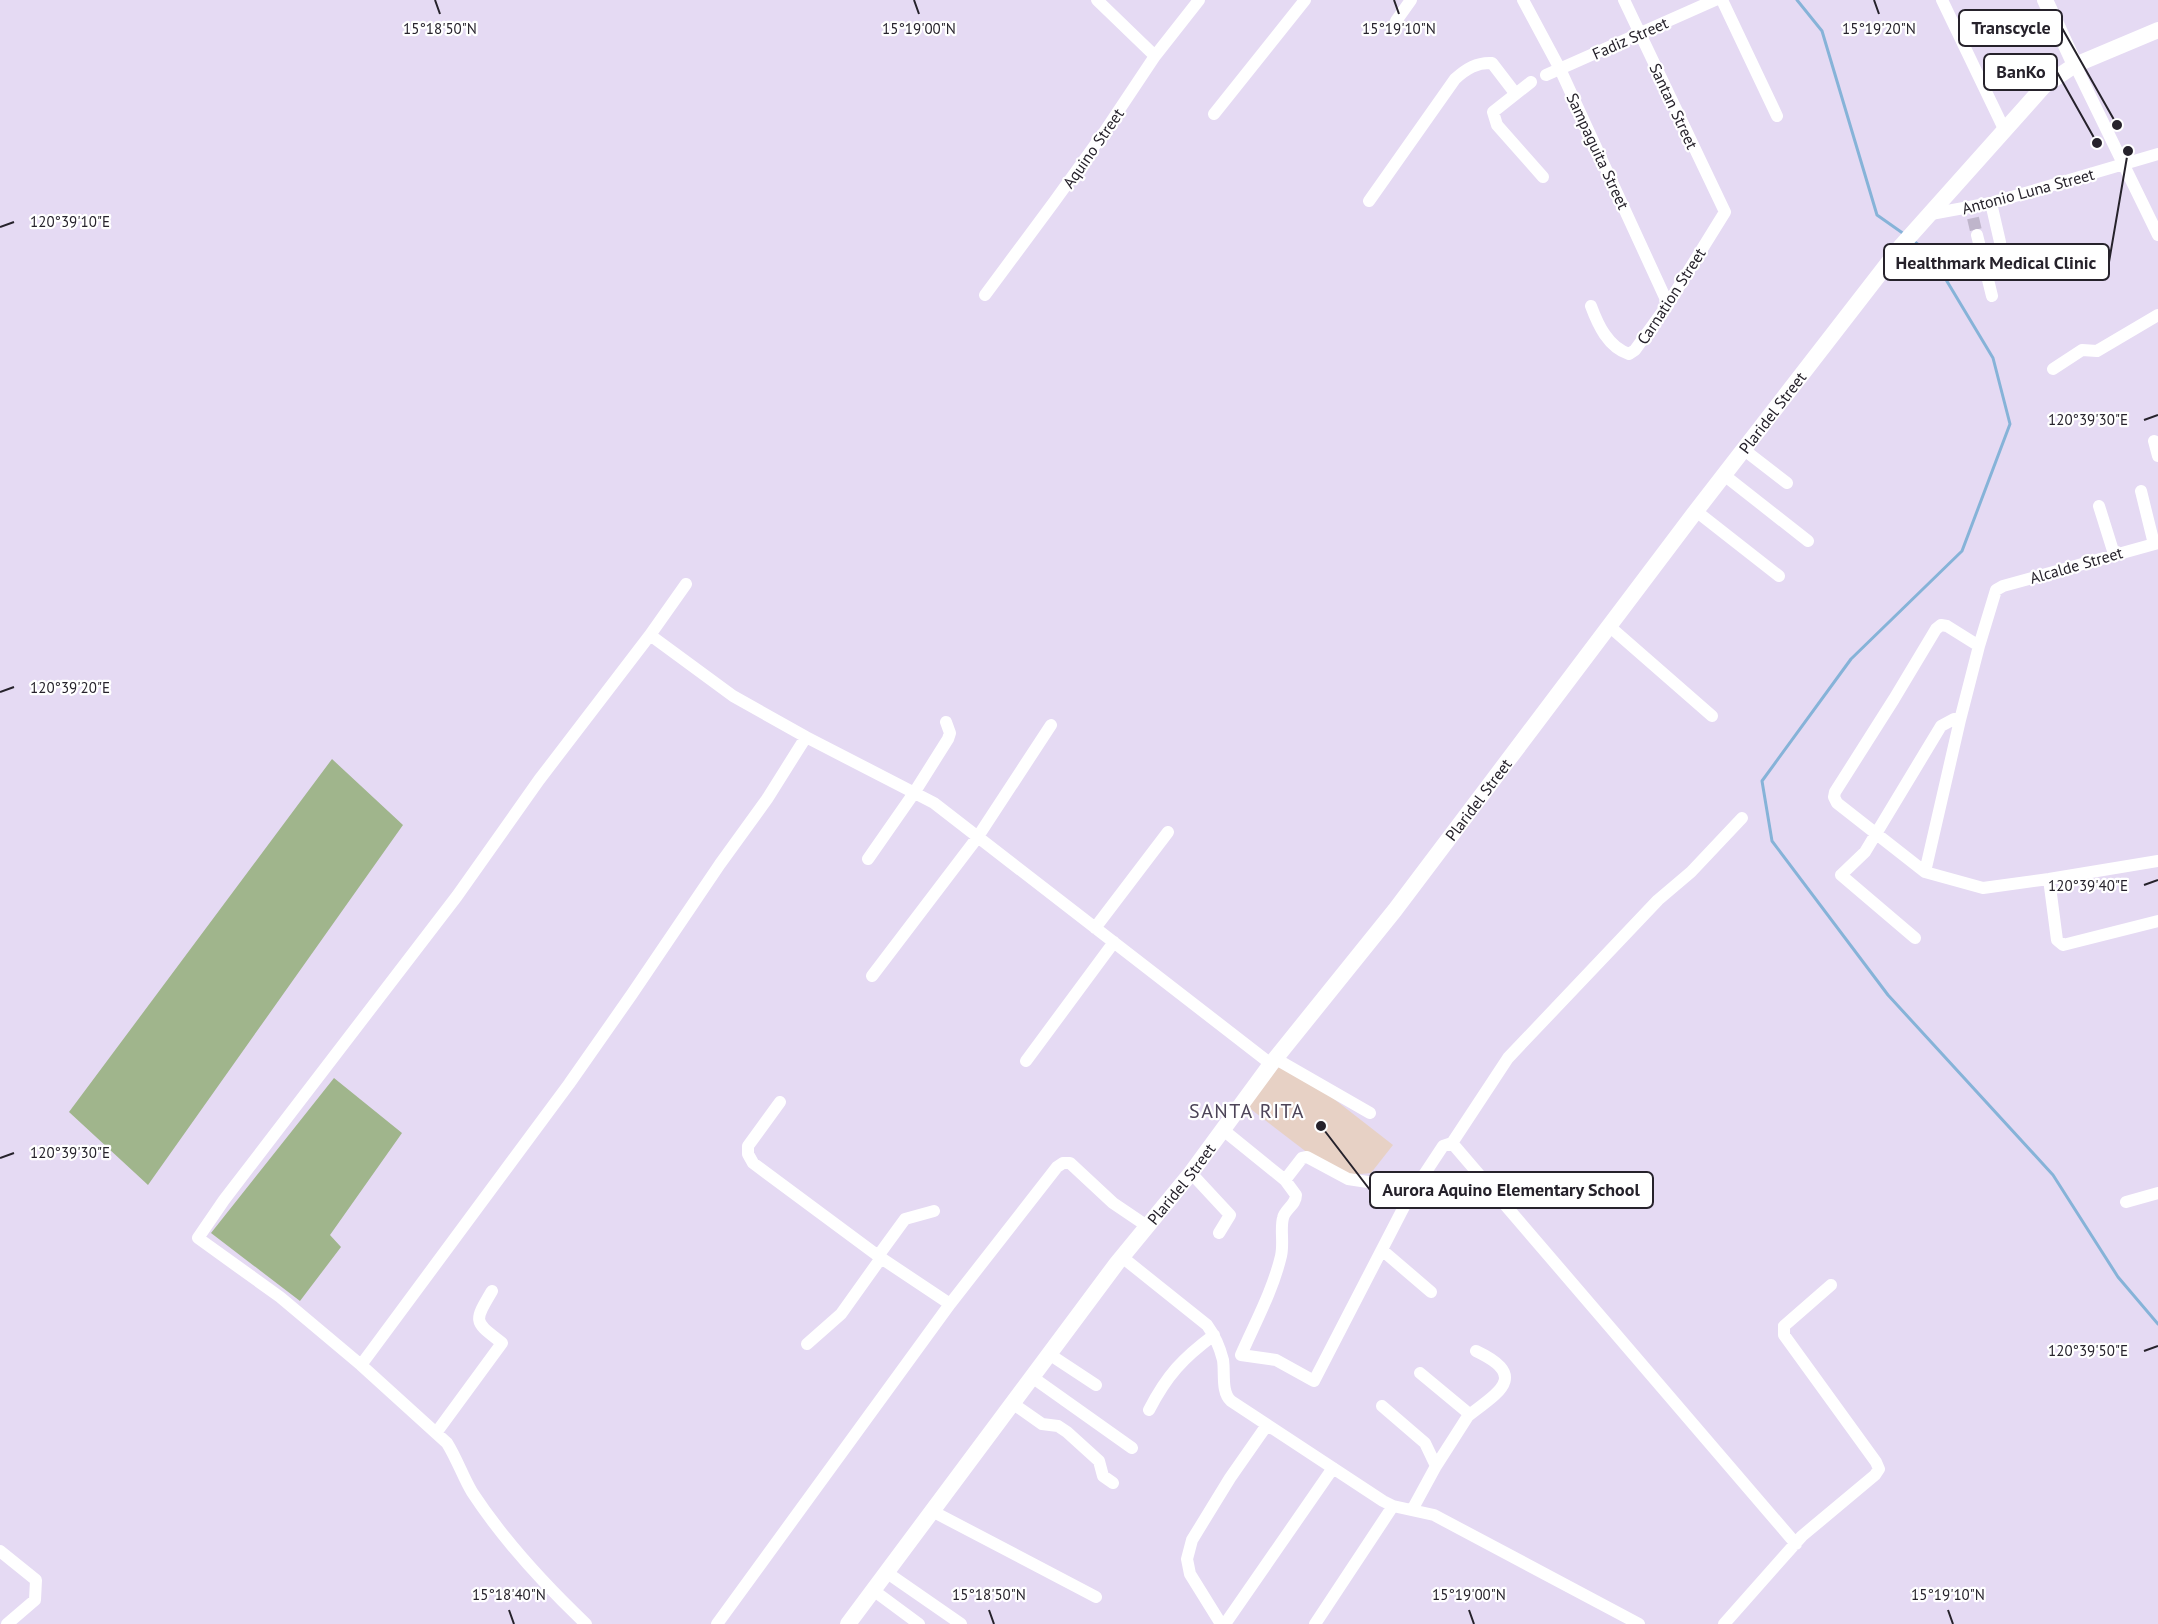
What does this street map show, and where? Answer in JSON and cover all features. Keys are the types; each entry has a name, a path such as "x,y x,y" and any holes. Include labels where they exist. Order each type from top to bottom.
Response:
{"street":[{"path":"1097,0 1155,56"},
{"name":"Aquino Street","path":"985,294 1079,168 1155,56 1199,0"},
{"path":"1214,114 1305,0"},
{"path":"1396,21 1411,0"},
{"name":"Sampaguita Street","path":"1523,0 1560,69 1668,304"},
{"name":"Santan Street","path":"1624,0 1725,212"},
{"name":"Fadiz Street","path":"1546,75 1715,0"},
{"path":"1722,0 1777,116"},
{"path":"1942,0 2004,129"},
{"path":"2045,0 2158,236"},
{"name":"Plaridel Street","path":"848,1624 1122,1257 1191,1173 1276,1059 1395,910 1743,449 1902,245 2044,86 2075,65 2158,30"},
{"path":"1370,201 1455,79 1466,69 1482,63 1492,63 1515,93"},
{"path":"1531,82 1493,112 1493,118 1543,177"},
{"name":"Antonio Luna Street","path":"1931,214 1971,213 1991,203 2158,154"},
{"path":"1991,203 2000,242"},
{"name":"Carnation Street","path":"1592,306 1603,333 1623,352 1629,354 1635,350 1668,304 1725,212"},
{"path":"1977,236 1992,296"},
{"path":"2053,369 2082,350 2097,351 2158,315"},
{"path":"2154,441 2158,456"},
{"path":"1743,449 1787,483"},
{"path":"1724,475 1808,541"},
{"path":"2141,491 2156,543"},
{"path":"2099,506 2114,554"},
{"path":"1696,511 1779,576"},
{"name":"Alcalde Street","path":"1979,646 1996,590 2003,586 2156,543"},
{"path":"586,1624 549,1589 489,1516 470,1489 447,1443 361,1365 280,1297 198,1238 224,1200 457,896 539,780 686,584"},
{"path":"1925,872 1979,646 1947,626 1941,625 1936,629 1834,792 1837,803 1925,872 1983,888 2158,861"},
{"path":"1609,626 1712,716"},
{"path":"650,635 733,696 806,737 934,803 1095,928 1276,1059 1370,1113"},
{"path":"1915,938 1841,875 1861,858 1941,726 1954,719 1960,720"},
{"path":"868,859 948,739 950,733 946,722"},
{"path":"872,975 977,838 1051,725"},
{"path":"361,1365 575,1075 767,799 806,737"},
{"path":"1223,1360 1241,1355 1276,1359 1314,1381 1408,1200 1443,1146 1452,1143 1508,1058 1658,900 1690,872 1742,818"},
{"path":"1095,928 1168,832"},
{"path":"2049,879 2057,940 2063,945 2158,921"},
{"path":"1026,1061 1114,942"},
{"path":"780,1102 748,1146 748,1154 753,1163 879,1257 950,1304"},
{"path":"1222,1129 1285,1180 1296,1195 1296,1200 1283,1218 1284,1238 1281,1255 1268,1293 1241,1355"},
{"path":"1452,1143 1796,1544"},
{"path":"1285,1180 1302,1158 1307,1157 1348,1179 1381,1184 1408,1200"},
{"path":"717,1624 950,1304 1058,1167 1063,1163 1070,1164 1113,1203 1147,1226"},
{"path":"1191,1173 1230,1215 1219,1233"},
{"path":"2126,1203 2158,1193"},
{"path":"807,1344 841,1314 904,1218 934,1211"},
{"path":"1382,1250 1431,1292"},
{"path":"1122,1257 1200,1318 1214,1335 1223,1360 1227,1398 1393,1506 1434,1515 1639,1624"},
{"path":"1724,1624 1802,1536 1879,1469 1782,1331 1784,1326 1831,1285"},
{"path":"436,1433 502,1343 481,1326 478,1320 479,1313 492,1291"},
{"path":"1149,1410 1156,1395 1176,1367 1187,1355 1214,1335"},
{"path":"1412,1510 1436,1466 1468,1416 1501,1391 1504,1371 1495,1360 1476,1351"},
{"path":"1049,1354 1096,1385"},
{"path":"1420,1373 1467,1412 1468,1416"},
{"path":"1032,1377 1132,1448"},
{"path":"1012,1403 1042,1424 1058,1426 1067,1432 1099,1461 1104,1476 1113,1483"},
{"path":"1382,1406 1425,1443 1436,1466"},
{"path":"1267,1425 1230,1478 1192,1540 1188,1552 1187,1565 1190,1574 1223,1624 1333,1468"},
{"path":"1315,1624 1393,1506"},
{"path":"932,1511 1096,1597"},
{"path":"0,1551 36,1580 34,1600 7,1624"},
{"path":"886,1572 961,1624"},
{"path":"873,1590 919,1624"}],"shaded area":[{"path":"1284,1060 1393,1145 1371,1173 1350,1175 1313,1157 1248,1107"}],"green space":[{"path":"332,759 403,825 148,1185 69,1112"},
{"path":"334,1078 402,1133 330,1235 341,1247 300,1301 211,1233"}],"waterway":[{"path":"1797,0 1822,31 1877,215 1904,234"},
{"path":"1912,240 1930,253 1993,358 2010,424 1962,551 1851,659 1762,781 1772,841 1888,995 2053,1175 2118,1277 2158,1324"}],"tunnel":[{"path":"1973,218 1977,235"}],"place":[{"name":"Transcycle","path":"2117,125"},
{"name":"BanKo","path":"2097,143"},
{"name":"Healthmark Medical Clinic","path":"2128,151"},
{"name":"Aurora Aquino Elementary School","path":"1321,1126"}],"district":[{"name":"SANTA RITA","path":"1247,1111"}]}
